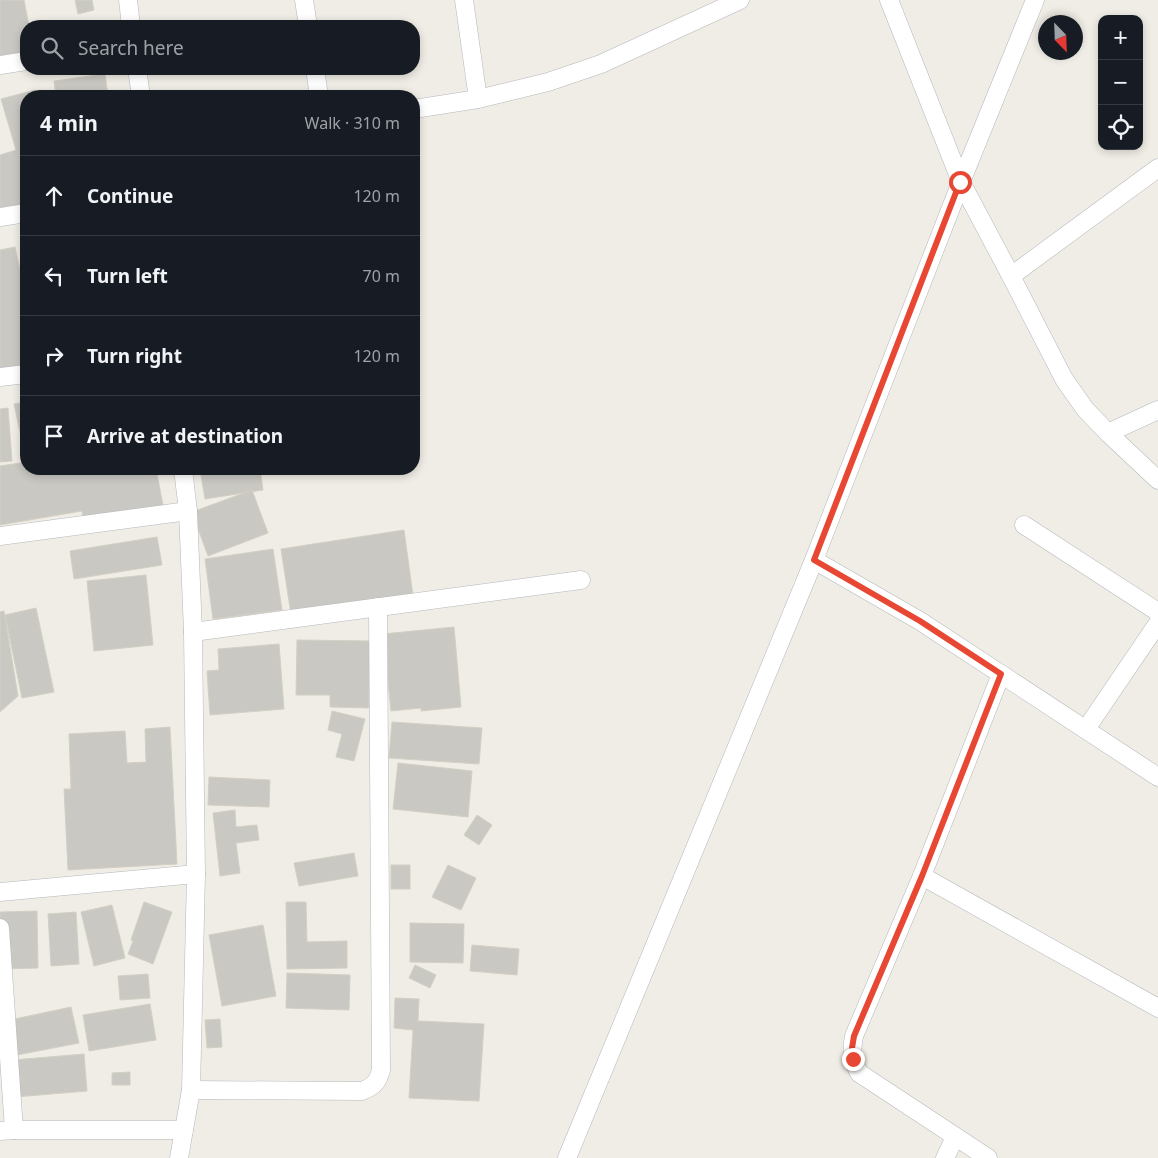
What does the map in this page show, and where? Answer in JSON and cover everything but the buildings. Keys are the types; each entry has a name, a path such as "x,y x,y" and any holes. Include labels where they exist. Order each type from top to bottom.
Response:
{"street":[{"path":"128,0 130,20"},
{"path":"304,0 307,20"},
{"path":"464,0 478,99"},
{"path":"888,0 960,182 1012,276 1064,380 1085,409 1158,480"},
{"path":"567,1158 814,560 960,182 1035,0"},
{"path":"420,107 478,99 548,82 601,64 737,1"},
{"path":"0,65 20,61"},
{"path":"138,75 141,90"},
{"path":"316,75 318,90"},
{"path":"1012,276 1158,168"},
{"path":"0,216 20,213"},
{"path":"0,377 20,375"},
{"path":"1108,433 1158,410"},
{"path":"179,1158 191,1090 196,874 193,632 185,475"},
{"path":"0,536 188,511"},
{"path":"1024,525 1158,612"},
{"path":"814,560 920,621 1158,777"},
{"path":"193,632 581,580"},
{"path":"191,1090 362,1091 371,1087 378,1079 381,1070 378,607"},
{"path":"1086,729 1158,623"},
{"path":"988,1158 859,1073 853,1059 852,1048 854,1036 922,876 1001,674"},
{"path":"0,892 196,874"},
{"path":"922,876 1158,1008"},
{"path":"0,928 7,1131 184,1130"},
{"path":"945,1158 955,1137"}],"route":[{"path":"853,1059 854,1036 922,876 1001,674 920,621 814,560 960,182"}]}
